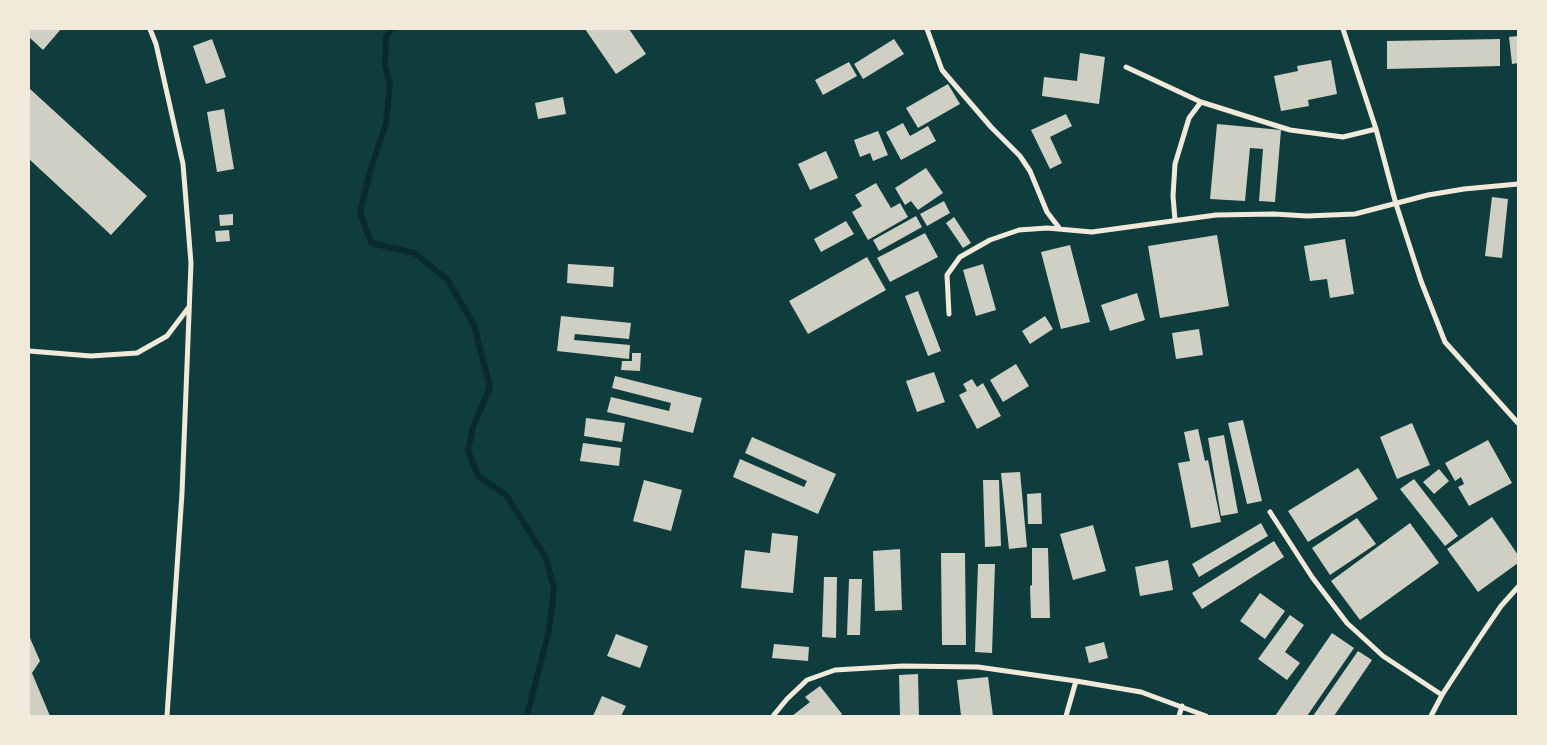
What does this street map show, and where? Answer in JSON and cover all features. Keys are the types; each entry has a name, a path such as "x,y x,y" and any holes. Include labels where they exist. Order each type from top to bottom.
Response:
{"street":[{"path":"150,29 156,44 183,164 191,263 182,493 166,716"},
{"path":"927,29 942,70 991,127 1020,156 1030,171 1047,212 1060,229"},
{"path":"1342,29 1376,129 1396,204 1445,342 1518,423"},
{"path":"1126,67 1201,102 1290,130 1343,136 1376,129"},
{"path":"1175,220 1173,196 1175,164 1189,118 1201,102"},
{"path":"949,314 947,275 960,257 990,240 1019,230 1047,228 1092,232 1216,215 1274,214 1306,216 1355,214 1428,195 1464,189 1518,184"},
{"path":"29,351 91,356 137,353 167,336 189,308"},
{"path":"1270,512 1312,577 1347,623 1383,656 1442,695"},
{"path":"1431,716 1442,695 1501,606 1518,586"},
{"path":"773,716 787,699 808,680 835,670 903,666 978,667 1076,681 1141,692 1206,716"},
{"path":"1066,716 1076,681"},
{"path":"1179,716 1182,706"}],"building":[{"path":"29,29 61,29 43,50 29,37"},
{"path":"585,29 629,29 646,54 616,74"},
{"path":"1518,36 1518,63 1512,64 1509,37"},
{"path":"212,39 226,77 206,84 193,46"},
{"path":"894,39 904,54 863,79 854,64"},
{"path":"1500,39 1500,66 1387,69 1387,41"},
{"path":"1080,53 1105,57 1099,104 1042,96 1044,77 1077,81"},
{"path":"1331,60 1337,94 1308,100 1309,106 1281,111 1274,76 1298,71 1297,66"},
{"path":"849,62 857,76 823,95 815,80"},
{"path":"948,84 960,104 918,128 906,108"},
{"path":"29,88 147,196 111,235 29,159"},
{"path":"563,97 566,114 538,119 535,103"},
{"path":"224,109 234,169 217,172 207,112"},
{"path":"1066,114 1072,126 1050,137 1062,163 1050,169 1031,130"},
{"path":"903,123 910,136 928,126 936,141 901,160 886,132"},
{"path":"1217,124 1281,130 1275,202 1259,201 1263,149 1250,148 1245,201 1210,199"},
{"path":"878,131 888,155 873,161 870,153 860,157 854,140"},
{"path":"826,151 838,178 810,190 798,164"},
{"path":"926,168 943,193 918,210 911,201 905,205 895,188"},
{"path":"876,183 891,208 900,203 908,217 868,240 852,212 862,206 855,195"},
{"path":"1492,197 1508,199 1502,258 1485,256"},
{"path":"944,201 950,213 927,226 920,214"},
{"path":"233,214 233,225 220,226 219,215"},
{"path":"916,216 922,227 879,251 873,240"},
{"path":"954,217 971,243 963,248 946,223"},
{"path":"846,221 854,234 821,252 814,239"},
{"path":"229,230 230,241 216,242 215,231"},
{"path":"925,233 938,257 890,282 877,258"},
{"path":"1217,235 1229,306 1160,318 1148,246"},
{"path":"1345,239 1354,294 1330,298 1327,279 1310,281 1304,246"},
{"path":"1070,245 1090,322 1061,329 1041,252"},
{"path":"867,257 886,290 808,334 789,301"},
{"path":"568,264 614,267 613,287 567,283"},
{"path":"983,264 996,310 976,316 963,270"},
{"path":"918,291 941,351 928,356 905,296"},
{"path":"1137,293 1145,320 1110,331 1101,305"},
{"path":"561,316 631,323 629,339 575,334 574,340 630,345 629,359 557,351"},
{"path":"1045,316 1053,329 1030,344 1022,331"},
{"path":"1199,329 1203,355 1176,359 1172,333"},
{"path":"632,353 641,353 640,371 621,370 622,361 632,361"},
{"path":"1016,364 1029,386 1003,402 990,380"},
{"path":"934,372 945,402 917,412 906,381"},
{"path":"615,376 702,398 693,433 607,412 611,397 669,411 671,403 612,388"},
{"path":"972,379 977,387 983,383 1001,416 977,429 959,395 967,391 963,384"},
{"path":"586,418 625,423 622,442 584,436"},
{"path":"1243,420 1262,501 1247,504 1228,423"},
{"path":"1412,423 1430,465 1397,479 1380,437"},
{"path":"1198,429 1205,461 1208,460 1221,522 1191,528 1178,463 1190,461 1184,432"},
{"path":"1224,435 1238,513 1221,516 1208,438"},
{"path":"752,437 836,474 818,514 733,477 740,459 804,487 807,481 745,453"},
{"path":"1488,440 1512,483 1469,506 1458,487 1464,484 1461,477 1455,481 1445,463"},
{"path":"583,443 621,448 619,466 580,461"},
{"path":"1358,468 1378,499 1308,542 1288,511"},
{"path":"1439,469 1449,481 1434,494 1423,482"},
{"path":"1020,472 1027,547 1009,549 1001,473"},
{"path":"1414,479 1458,536 1445,546 1400,489"},
{"path":"644,480 682,490 671,531 633,521"},
{"path":"983,480 999,480 1001,546 985,547"},
{"path":"1041,493 1042,524 1028,524 1027,494"},
{"path":"1492,517 1518,555 1518,563 1478,592 1447,549"},
{"path":"1357,518 1376,544 1330,575 1312,548"},
{"path":"1261,523 1268,536 1199,577 1192,564"},
{"path":"1410,523 1439,563 1360,620 1331,581"},
{"path":"1093,525 1106,571 1073,580 1060,534"},
{"path":"772,533 798,536 793,593 741,588 745,550 770,553"},
{"path":"1274,541 1284,557 1202,609 1192,593"},
{"path":"1032,548 1048,548 1050,618 1031,618"},
{"path":"900,549 902,610 875,611 873,551"},
{"path":"941,553 965,553 966,645 942,645"},
{"path":"1168,560 1173,590 1140,596 1135,567"},
{"path":"978,564 995,564 992,653 975,652"},
{"path":"824,577 837,577 836,638 822,637"},
{"path":"849,579 862,579 860,635 847,635"},
{"path":"1260,593 1285,611 1265,639 1240,621"},
{"path":"1290,615 1304,625 1285,652 1300,663 1287,680 1258,659"},
{"path":"1332,633 1354,648 1307,716 1275,716"},
{"path":"616,634 648,646 640,668 607,656"},
{"path":"30,638 40,661 32,673 50,716 29,716"},
{"path":"1104,642 1108,658 1089,663 1085,647"},
{"path":"774,644 809,647 808,661 772,658"},
{"path":"1358,651 1372,660 1334,716 1313,716"},
{"path":"918,674 919,716 900,716 899,675"},
{"path":"988,677 993,716 961,716 957,680"},
{"path":"820,686 842,714 840,716 792,716 810,702 805,697"},
{"path":"602,696 626,706 621,716 593,716"}],"waterway":[{"path":"391,29 386,37 385,66 390,85 386,123 370,172 360,212 371,243 414,253 447,279 474,325 490,387 473,427 468,450 478,476 506,495 546,558 554,589 549,630 527,716"}]}
